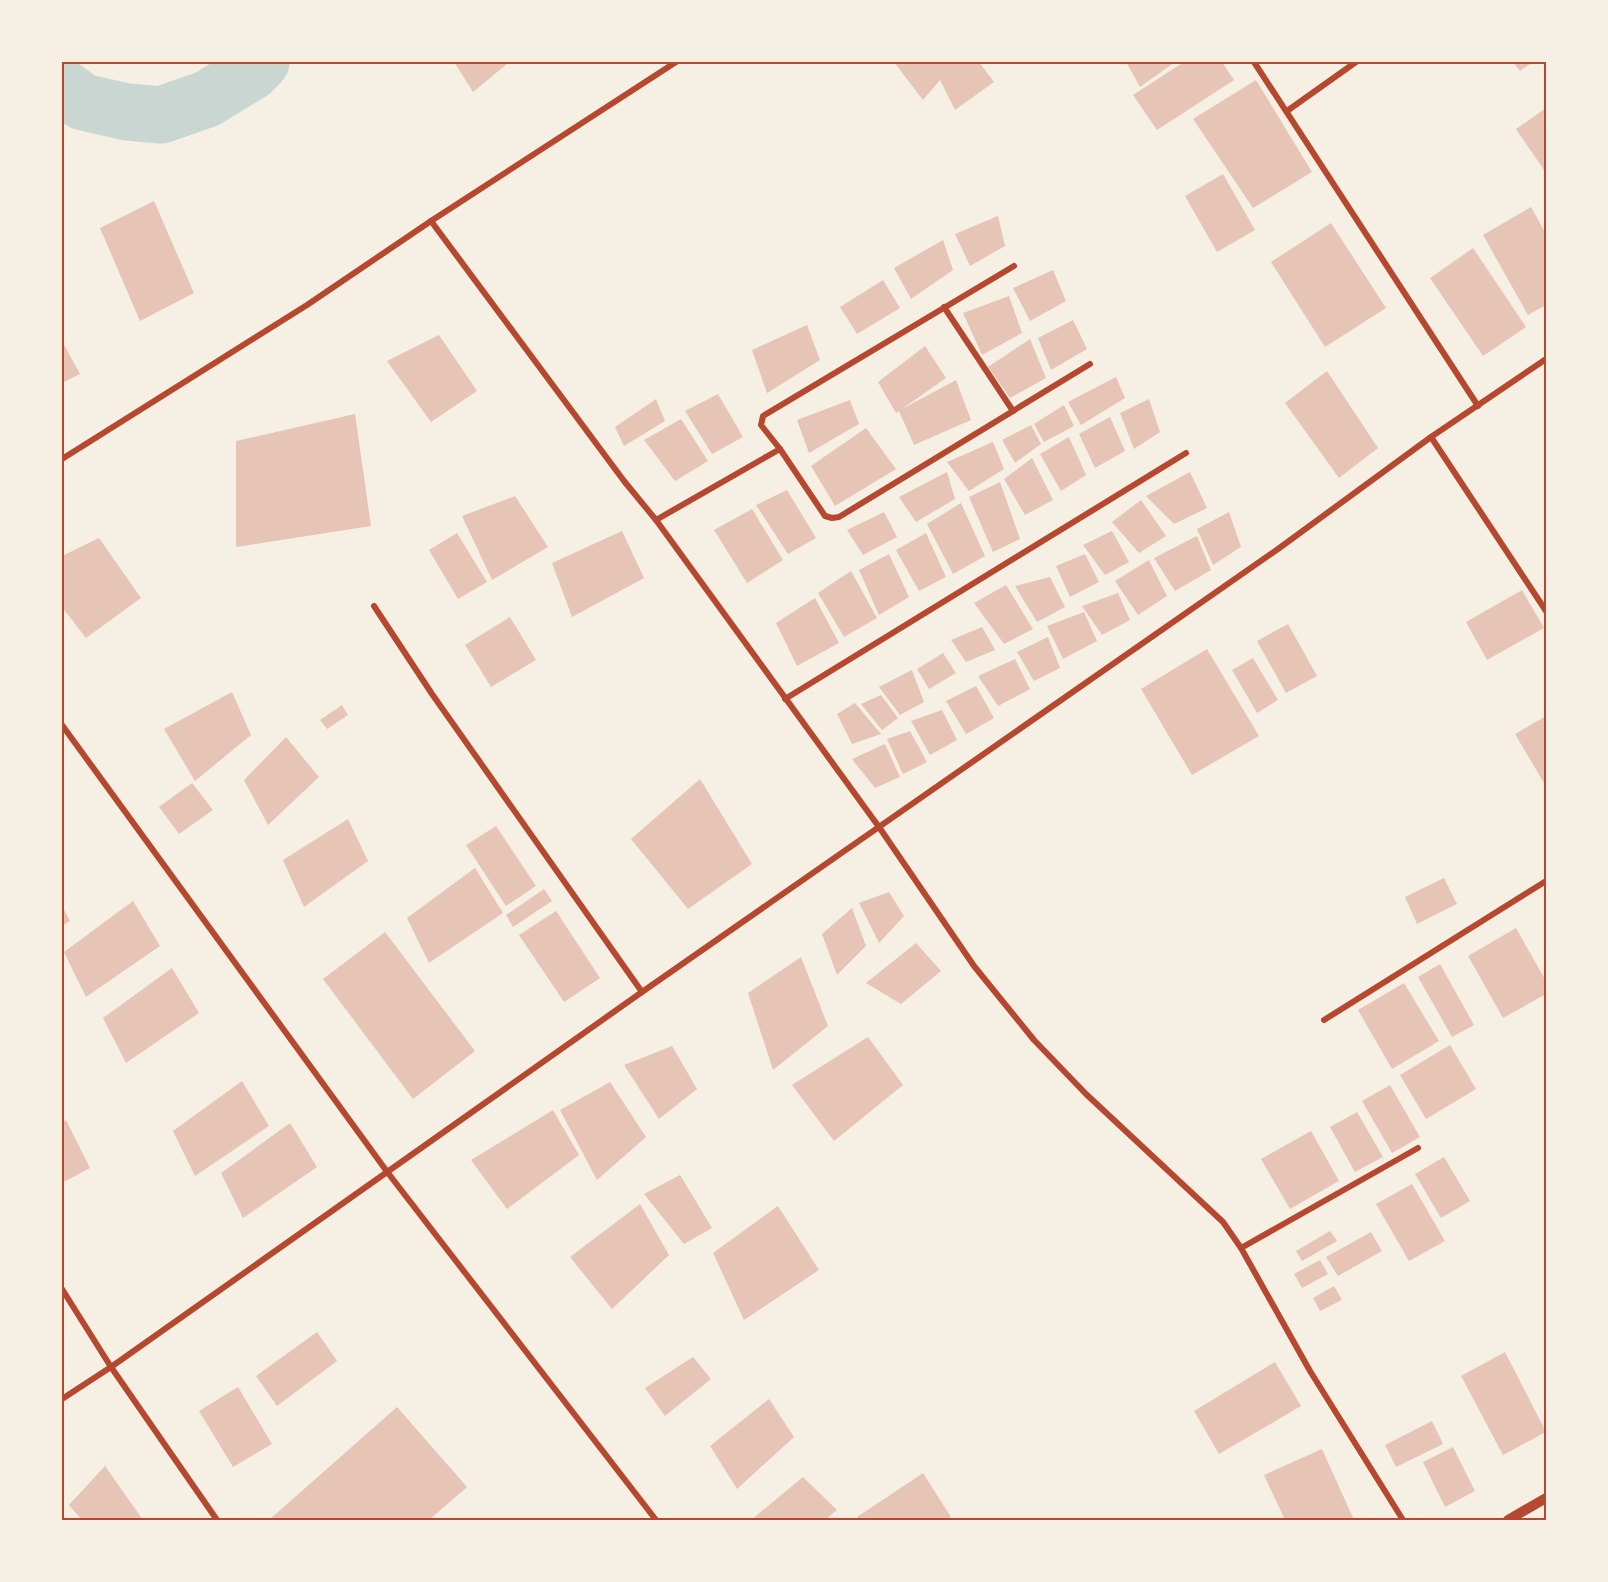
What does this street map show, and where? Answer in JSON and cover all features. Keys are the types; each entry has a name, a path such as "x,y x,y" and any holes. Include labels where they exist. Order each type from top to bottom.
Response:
{"street":[{"path":"62,459 307,305 431,220 676,62"},
{"path":"1254,62 1478,406"},
{"path":"1287,111 1356,62"},
{"path":"431,220 624,481 656,520 879,827 974,966 1034,1040 1086,1094 1223,1222 1241,1248 1310,1371 1403,1521"},
{"path":"1014,266 763,416 761,425 825,516 839,517 1090,364"},
{"path":"944,307 1013,411"},
{"path":"62,1399 111,1368 642,992 1278,549 1431,436 1546,359"},
{"path":"1431,436 1546,611"},
{"path":"656,520 780,449"},
{"path":"785,699 1186,453"},
{"path":"374,606 439,704 642,992"},
{"path":"62,725 388,1173 656,1521"},
{"path":"1324,1020 1546,881"},
{"path":"1241,1248 1418,1148"},
{"path":"62,1289 111,1368 217,1521"},
{"path":"1508,1521 1546,1498"}],"building":[{"path":"454,62 505,62 507,64 473,92"},
{"path":"894,62 979,62 994,82 955,110 940,80 923,100"},
{"path":"1126,62 1175,62 1140,87"},
{"path":"1184,62 1222,62 1234,80 1157,130 1133,95"},
{"path":"1513,62 1533,62 1520,71"},
{"path":"1256,80 1312,172 1253,208 1193,119"},
{"path":"1546,108 1546,173 1516,129"},
{"path":"1223,174 1255,230 1217,252 1185,196"},
{"path":"154,201 194,293 140,321 100,228"},
{"path":"1531,207 1546,234 1546,305 1528,315 1483,235"},
{"path":"998,216 1005,246 970,266 955,234"},
{"path":"1331,223 1386,308 1325,347 1271,262"},
{"path":"943,240 953,270 911,299 894,268"},
{"path":"1473,248 1526,327 1483,356 1430,278"},
{"path":"1053,270 1066,301 1030,321 1013,288"},
{"path":"883,280 900,308 857,334 840,307"},
{"path":"1009,296 1022,333 982,355 963,313"},
{"path":"1073,320 1087,349 1051,370 1038,338"},
{"path":"807,325 820,360 767,393 752,350"},
{"path":"439,335 477,391 431,422 387,361"},
{"path":"1030,339 1046,378 1010,398 988,367"},
{"path":"62,341 80,374 62,383"},
{"path":"925,346 946,378 902,409 956,380 971,420 914,445 899,411 896,413 878,382"},
{"path":"1327,371 1378,448 1339,478 1285,403"},
{"path":"1116,377 1125,398 1081,425 1068,402"},
{"path":"718,394 743,437 712,454 685,411"},
{"path":"656,399 665,421 624,446 615,427"},
{"path":"1149,399 1160,432 1134,449 1120,413"},
{"path":"850,400 859,424 809,453 797,420"},
{"path":"1064,405 1074,426 1044,442 1034,424"},
{"path":"355,414 371,526 236,547 236,441"},
{"path":"1110,417 1125,451 1095,468 1079,434"},
{"path":"681,419 708,461 675,481 644,440"},
{"path":"1031,425 1041,444 1015,463 1002,440"},
{"path":"866,428 896,469 835,506 811,466"},
{"path":"1069,437 1086,475 1061,491 1040,454"},
{"path":"993,442 1004,469 969,491 947,462"},
{"path":"1032,458 1053,500 1025,515 1004,479"},
{"path":"947,472 955,499 916,522 899,497"},
{"path":"1190,472 1207,508 1174,524 1146,496"},
{"path":"1000,482 1020,539 993,552 969,497"},
{"path":"787,490 816,538 788,554 756,505"},
{"path":"515,496 548,547 492,580 462,516"},
{"path":"1141,500 1166,536 1139,553 1112,522"},
{"path":"961,503 985,556 953,574 927,524"},
{"path":"752,509 783,560 747,583 714,530"},
{"path":"884,512 897,537 863,555 847,530"},
{"path":"1229,512 1241,547 1213,565 1197,529"},
{"path":"622,531 644,578 572,617 552,563"},
{"path":"1112,531 1129,562 1105,575 1083,545"},
{"path":"457,533 487,582 458,599 429,550"},
{"path":"926,533 946,577 919,591 896,550"},
{"path":"1197,536 1211,570 1175,591 1154,558"},
{"path":"99,538 141,598 86,638 62,607 62,556"},
{"path":"889,554 909,597 879,615 859,570"},
{"path":"1085,554 1099,582 1070,597 1056,566"},
{"path":"1149,560 1167,596 1138,615 1115,581"},
{"path":"851,571 877,618 844,637 818,593"},
{"path":"1050,577 1065,607 1037,622 1015,586"},
{"path":"1006,585 1033,629 1004,644 974,603"},
{"path":"1522,590 1544,628 1487,660 1466,622"},
{"path":"1118,593 1130,620 1102,635 1082,606"},
{"path":"815,598 839,643 797,666 776,623"},
{"path":"1084,612 1097,641 1063,659 1047,626"},
{"path":"510,617 536,660 491,687 465,645"},
{"path":"1288,624 1317,676 1286,693 1257,641"},
{"path":"982,627 995,650 966,662 951,640"},
{"path":"1048,637 1060,668 1034,681 1017,652"},
{"path":"1207,649 1259,736 1192,775 1141,689"},
{"path":"943,653 956,673 929,689 917,669"},
{"path":"1253,658 1278,700 1257,713 1232,670"},
{"path":"1015,659 1030,689 998,706 978,676"},
{"path":"912,670 924,702 900,715 879,687"},
{"path":"976,686 994,718 966,734 946,701"},
{"path":"232,692 251,735 195,781 164,729"},
{"path":"881,695 898,718 882,730 861,704"},
{"path":"855,703 881,734 852,744 837,714"},
{"path":"342,705 348,715 327,729 320,720"},
{"path":"942,710 957,740 930,755 911,721"},
{"path":"1546,716 1546,781 1544,783 1515,734"},
{"path":"910,731 927,762 903,774 887,739"},
{"path":"286,737 319,777 268,825 244,780"},
{"path":"885,744 900,777 875,788 852,759"},
{"path":"700,779 752,864 688,909 631,839"},
{"path":"192,783 213,810 179,834 159,807"},
{"path":"348,819 368,861 304,907 283,860"},
{"path":"496,826 536,886 506,906 466,845"},
{"path":"475,868 503,913 429,963 407,918"},
{"path":"1444,878 1457,904 1417,924 1405,897"},
{"path":"544,889 552,901 513,927 506,915"},
{"path":"889,892 904,916 879,943 859,903"},
{"path":"133,901 160,946 86,997 64,952"},
{"path":"62,906 70,921 62,926"},
{"path":"852,908 866,946 837,975 822,934"},
{"path":"556,911 600,978 564,1002 519,935"},
{"path":"1516,928 1546,981 1546,994 1503,1018 1468,956"},
{"path":"385,932 475,1051 413,1099 323,979"},
{"path":"916,943 941,971 901,1004 866,983"},
{"path":"801,957 828,1026 773,1070 748,993"},
{"path":"1440,964 1474,1025 1452,1037 1418,977"},
{"path":"172,968 199,1013 126,1063 103,1018"},
{"path":"1404,983 1439,1041 1392,1069 1358,1010"},
{"path":"868,1037 903,1085 834,1141 792,1085"},
{"path":"1450,1045 1476,1089 1426,1119 1400,1075"},
{"path":"672,1046 697,1089 659,1119 624,1065"},
{"path":"242,1081 269,1126 195,1176 173,1131"},
{"path":"610,1082 646,1137 597,1180 560,1110"},
{"path":"1390,1085 1420,1137 1392,1153 1362,1101"},
{"path":"553,1110 579,1155 507,1209 471,1160"},
{"path":"1357,1112 1383,1157 1355,1172 1330,1127"},
{"path":"66,1120 90,1168 62,1183 62,1123"},
{"path":"290,1123 317,1167 243,1218 221,1173"},
{"path":"1311,1131 1339,1181 1290,1209 1261,1159"},
{"path":"1444,1157 1470,1201 1441,1218 1415,1174"},
{"path":"680,1175 712,1228 684,1244 644,1194"},
{"path":"1412,1184 1445,1241 1409,1261 1376,1204"},
{"path":"640,1204 669,1255 612,1309 570,1257"},
{"path":"778,1206 819,1270 744,1320 713,1253"},
{"path":"1330,1231 1337,1241 1302,1261 1296,1251"},
{"path":"1371,1232 1382,1251 1338,1276 1326,1257"},
{"path":"1320,1260 1328,1274 1302,1288 1294,1274"},
{"path":"1334,1286 1342,1300 1320,1311 1313,1298"},
{"path":"317,1332 337,1361 277,1406 256,1376"},
{"path":"1505,1352 1546,1432 1503,1455 1461,1376"},
{"path":"693,1357 711,1379 665,1416 645,1388"},
{"path":"1275,1362 1301,1406 1219,1454 1194,1411"},
{"path":"238,1387 272,1444 233,1467 199,1411"},
{"path":"769,1399 794,1437 737,1489 710,1446"},
{"path":"397,1407 467,1487 429,1520 269,1520"},
{"path":"1432,1421 1443,1444 1396,1467 1385,1445"},
{"path":"1453,1447 1475,1491 1445,1507 1423,1462"},
{"path":"1322,1449 1354,1520 1285,1520 1264,1475"},
{"path":"105,1466 143,1520 82,1520 69,1505"},
{"path":"923,1473 951,1517 946,1520 860,1520 857,1517"},
{"path":"803,1477 837,1510 825,1520 751,1520"}],"waterway":[{"path":"62,87 83,102 127,112 161,115 207,99 251,72 261,62"}]}
